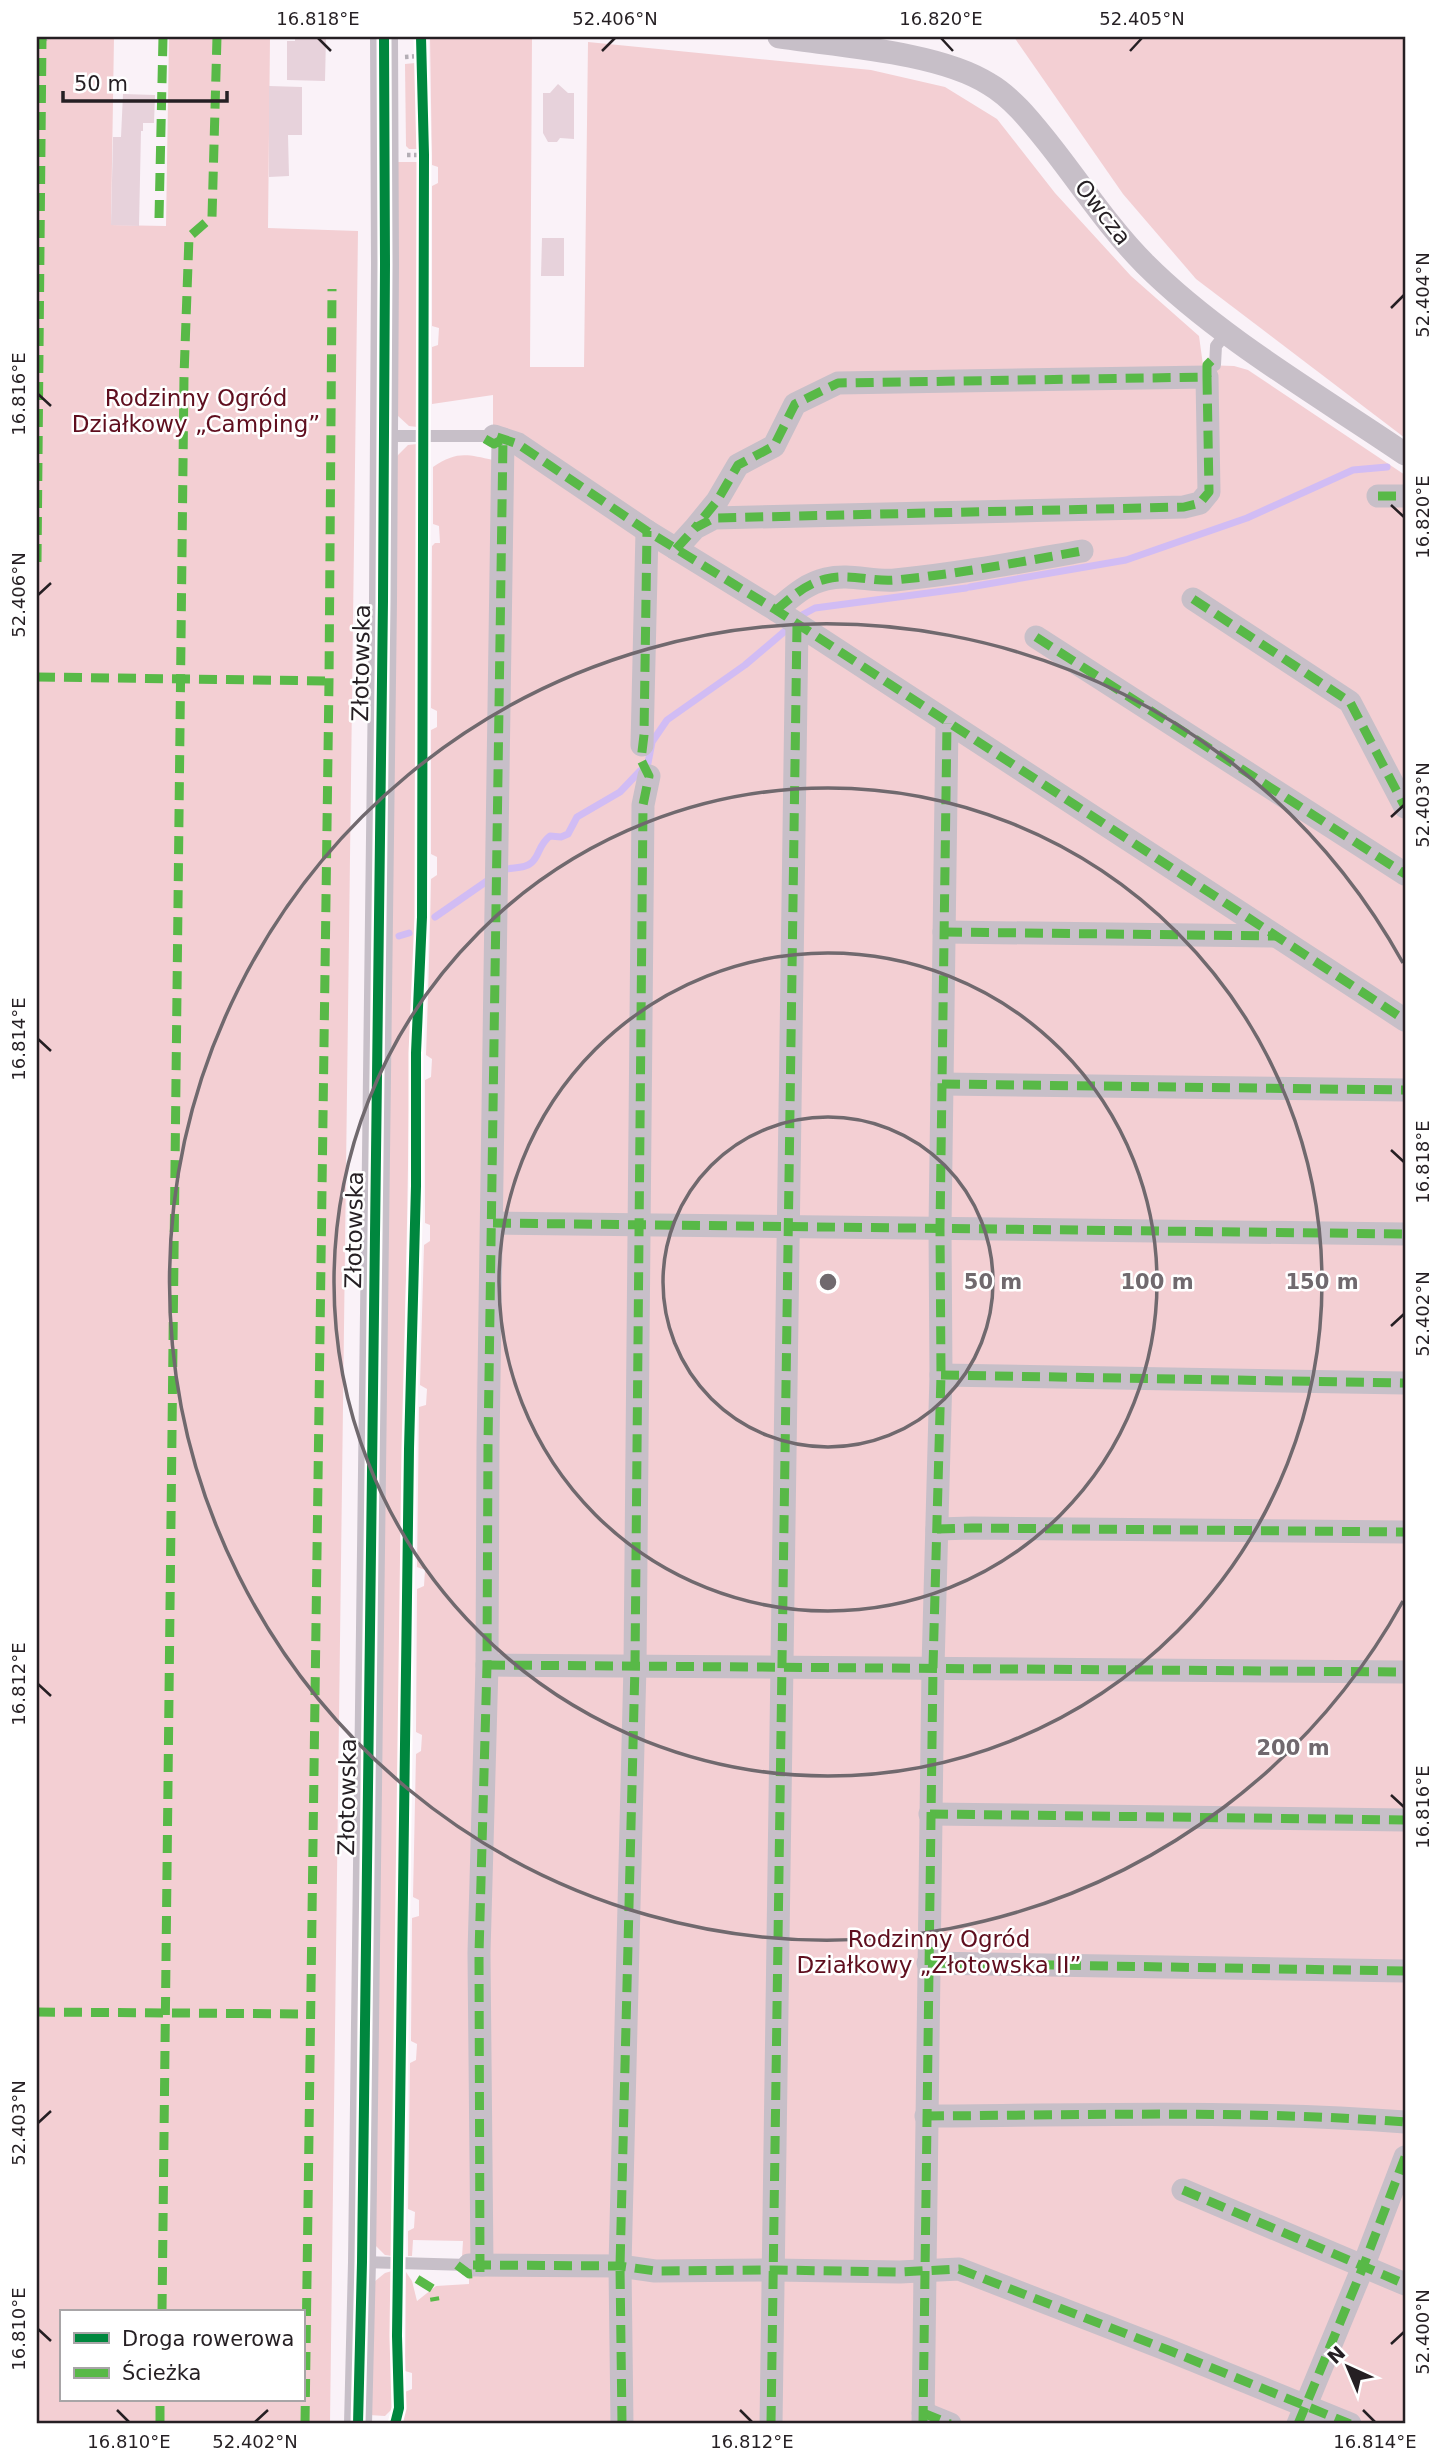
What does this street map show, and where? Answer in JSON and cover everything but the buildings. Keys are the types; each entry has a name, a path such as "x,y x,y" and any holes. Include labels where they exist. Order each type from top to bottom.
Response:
{"street":[{"name":"Złotowska","path":"358,2424 384,436 384,37"},
{"name":"Owcza","path":"779,37 933,62 962,71 991,85 1016,106 1143,262 1176,293 1227,332 1405,454"},
{"path":"676,549 717,501 738,465 774,446 795,404 838,383 1211,371 1209,492 1200,503 1184,507 714,518 695,528"},
{"path":"1350,2424 1302,2415 959,2269 655,2271 620,2266 475,2265 493,1223 498,438 517,444 647,531 776,610 1405,1020"},
{"path":"1378,496 1405,496"},
{"path":"642,745 647,531"},
{"path":"776,610 802,588 827,579 850,576 882,581 929,577 1082,551"},
{"path":"1193,599 1350,702 1405,807"},
{"path":"771,2424 797,625"},
{"path":"1036,637 1405,874"},
{"path":"947,723 940,1228 941,1375 930,1814 923,2419 950,2424"},
{"path":"622,2424 620,2266 635,1665 643,806 649,776"},
{"path":"944,932 1276,936"},
{"path":"942,1084 1405,1090"},
{"path":"493,1223 1405,1234"},
{"path":"941,1375 1405,1383"},
{"path":"937,1529 1405,1532"},
{"path":"487,1665 1405,1672"},
{"path":"930,1814 1405,1820"},
{"path":"928,1963 1405,1971"},
{"path":"926,2116 1331,2117 1405,2122"},
{"path":"1302,2415 1405,2157"},
{"path":"1183,2190 1405,2284"}],"lane":[{"path":"1211,371 1216,346 1227,332"},
{"path":"384,436 498,438"},
{"path":"362,2262 475,2265"}],"path":[{"path":"37,43 50,37"}],"green space":[{"name":"Rodzinny Ogród Działkowy „Camping”","path":"37,37 114,37 111,225 166,226 169,37 270,37 268,228 358,231 330,2424 37,2424"},
{"name":"Rodzinny Ogród Działkowy „Złotowska II”","path":"430,37 532,37 530,367 584,367 588,42 871,70 945,87 997,119 1055,193 1131,276 1199,336 1203,365 1234,366 1248,370 1405,475 1405,2424 399,2424 399,2416 406,2407 405,2392 412,2389 412,2373 405,2371 406,2272 412,2281 417,2301 436,2286 469,2284 469,2258 462,2257 463,2241 413,2240 412,2256 408,2256 408,2231 414,2228 415,2212 408,2209 410,2063 416,2060 417,2044 411,2041 412,1918 419,1916 419,1900 413,1897 416,1754 421,1751 422,1735 416,1732 417,1589 424,1586 425,1570 417,1567 419,1407 426,1405 427,1389 420,1385 424,1245 430,1241 430,1225 425,1223 425,1080 431,1077 432,1059 426,1055 431,879 437,875 437,857 431,854 431,730 437,727 437,711 431,708 432,546 440,543 439,526 433,524 433,467 448,458 462,455 493,460 493,395 432,404 432,347 438,345 439,328 432,326 432,186 438,183 438,167 432,165"},
{"path":"1014,37 1405,37 1405,438 1196,279 1123,194"},
{"path":"415,63 417,149 409,149 406,146 405,64"},
{"path":"396,162 417,162 417,427 409,426 397,415"},
{"path":"417,444 415,918 403,1449 392,2256 385,2255 375,2245 396,457 408,445"},
{"path":"392,2271 392,2409 385,2416 369,2415 374,2282"}],"waterway":[{"path":"970,587 1126,560 1247,518 1353,470 1387,467"},
{"path":"802,615 815,608 966,588"},
{"path":"648,763 652,742 667,720 745,665 785,631"},
{"path":"503,870 528,865 550,836 561,837 568,834 577,817 620,792 640,771"},
{"path":"435,917 487,881"},
{"path":"399,936 409,933"}],"marked path":[{"path":"37,562 42,37"},
{"path":"159,218 163,37"},
{"path":"162,2310 184,376 189,237 212,217 217,37"},
{"path":"305,2424 332,289"},
{"path":"1207,377 1207,365 1216,356"},
{"path":"676,549 695,528 714,518 1184,507 1200,503 1209,492 1207,377 838,383 795,404 774,446 738,465 717,501 695,528"},
{"path":"457,2265 469,2274 480,2273 479,1953 487,1665 503,439 494,444 480,436"},
{"path":"497,437 518,444 647,531 776,610 1405,1020"},
{"path":"1378,496 1405,496"},
{"path":"622,2424 620,2266 635,1665 643,805 649,776 641,760 644,735 647,531"},
{"path":"776,610 805,588 835,577 886,580 919,577 1082,551"},
{"path":"1193,599 1350,702 1405,807"},
{"path":"771,2424 797,625"},
{"path":"1036,637 1405,874"},
{"path":"37,677 329,681"},
{"path":"923,2424 933,1667 941,1375 940,1228 947,723"},
{"path":"944,932 1276,936"},
{"path":"942,1084 1405,1090"},
{"path":"493,1223 1405,1234"},
{"path":"941,1375 1405,1383"},
{"path":"937,1529 1405,1532"},
{"path":"487,1665 1405,1672"},
{"path":"930,1814 1405,1820"},
{"path":"928,1963 1405,1971"},
{"path":"37,2012 311,2014"},
{"path":"926,2116 1225,2115 1405,2122"},
{"path":"1298,2424 1405,2157"},
{"path":"1183,2190 1405,2284"},
{"path":"473,2265 620,2266 655,2271 900,2272 959,2269 1350,2424"},
{"path":"417,2279 433,2289 435,2301"},
{"path":"160,2402 160,2424"},
{"path":"923,2413 950,2424"}],"cycle path":[{"path":"358,2424 383,601 384,37"},
{"path":"395,2424 399,2408 397,2336 409,1449 416,1186 416,1053 422,917 424,155 421,37"}]}
